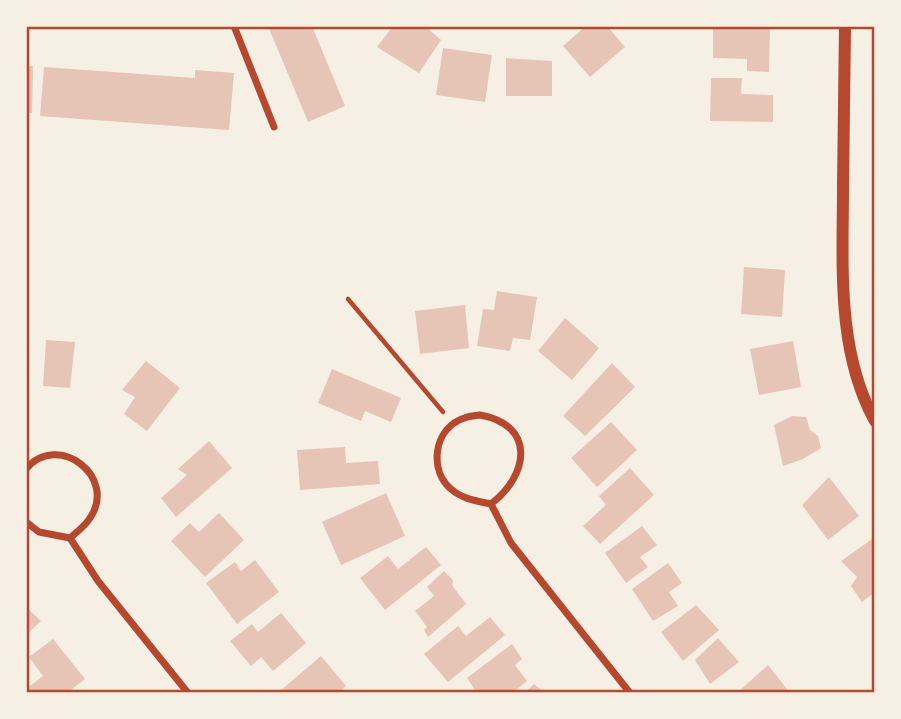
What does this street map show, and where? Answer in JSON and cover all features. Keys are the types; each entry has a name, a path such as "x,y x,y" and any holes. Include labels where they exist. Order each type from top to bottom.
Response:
{"street":[{"path":"234,26 274,127"},
{"path":"845,26 843,276 850,347 866,404 875,421"},
{"path":"491,504 518,475 521,449 516,436 507,425 487,416 465,417 452,424 437,448 441,477 450,488 462,496 491,504 511,543 631,693"},
{"path":"26,470 42,457 55,455 79,461 89,470 96,482 96,508 89,520 70,538"},
{"path":"26,522 39,532 70,538 99,581 188,693"}],"path":[{"path":"348,299 452,424"}],"building":[{"path":"268,26 312,26 345,106 308,122"},
{"path":"393,26 425,26 441,40 419,73 377,47"},
{"path":"586,26 607,26 625,47 590,77 563,46"},
{"path":"713,26 770,27 769,72 747,71 747,59 713,58"},
{"path":"443,48 492,55 485,102 436,95"},
{"path":"506,58 552,61 552,96 506,96"},
{"path":"26,66 33,66 32,113 26,113"},
{"path":"44,67 195,78 195,70 234,73 229,130 40,116"},
{"path":"711,78 742,78 741,94 773,95 773,122 710,121"},
{"path":"744,267 785,270 782,317 741,314"},
{"path":"497,291 537,297 530,340 513,338 510,351 477,346 483,309 494,310"},
{"path":"465,305 469,348 420,354 415,311"},
{"path":"565,318 599,348 572,380 538,351"},
{"path":"46,340 75,342 70,388 43,386"},
{"path":"793,341 801,387 759,395 750,349"},
{"path":"146,361 180,388 147,431 124,414 135,397 122,390"},
{"path":"612,363 635,387 585,436 563,416"},
{"path":"332,369 401,398 391,422 365,411 361,421 318,403"},
{"path":"792,416 806,417 810,430 818,436 821,448 803,459 783,466 774,425"},
{"path":"611,422 637,450 597,487 571,458"},
{"path":"209,441 232,468 176,517 161,498 187,475 178,469"},
{"path":"345,447 346,463 378,461 380,484 300,490 297,450"},
{"path":"630,468 654,495 600,544 583,526 606,505 599,496"},
{"path":"829,477 859,516 828,540 802,505"},
{"path":"386,493 405,536 341,565 322,522"},
{"path":"219,513 244,540 205,577 171,541 190,523 199,532"},
{"path":"642,526 657,545 640,557 648,567 626,583 605,553"},
{"path":"875,537 875,592 862,602 851,586 857,577 841,561"},
{"path":"426,547 441,565 385,610 360,578 388,556 398,569"},
{"path":"255,560 279,592 237,624 206,583 235,562 241,571"},
{"path":"668,563 682,583 669,592 678,606 653,621 632,589"},
{"path":"444,571 453,580 452,585 466,604 428,637 424,630 427,627 415,611 434,596 427,587"},
{"path":"696,605 719,630 683,661 661,632"},
{"path":"26,607 41,621 26,635"},
{"path":"281,613 306,643 273,671 261,657 251,666 230,641 252,624 258,632"},
{"path":"490,617 505,635 448,682 424,654 458,626 466,636"},
{"path":"718,638 739,662 710,684 695,660"},
{"path":"53,639 85,679 67,693 26,693 26,689 43,676 29,657"},
{"path":"512,644 522,659 515,665 527,681 512,693 477,693 467,678"},
{"path":"321,656 346,686 338,693 280,691"},
{"path":"768,665 790,693 737,693"},
{"path":"534,684 545,693 524,693"}]}
